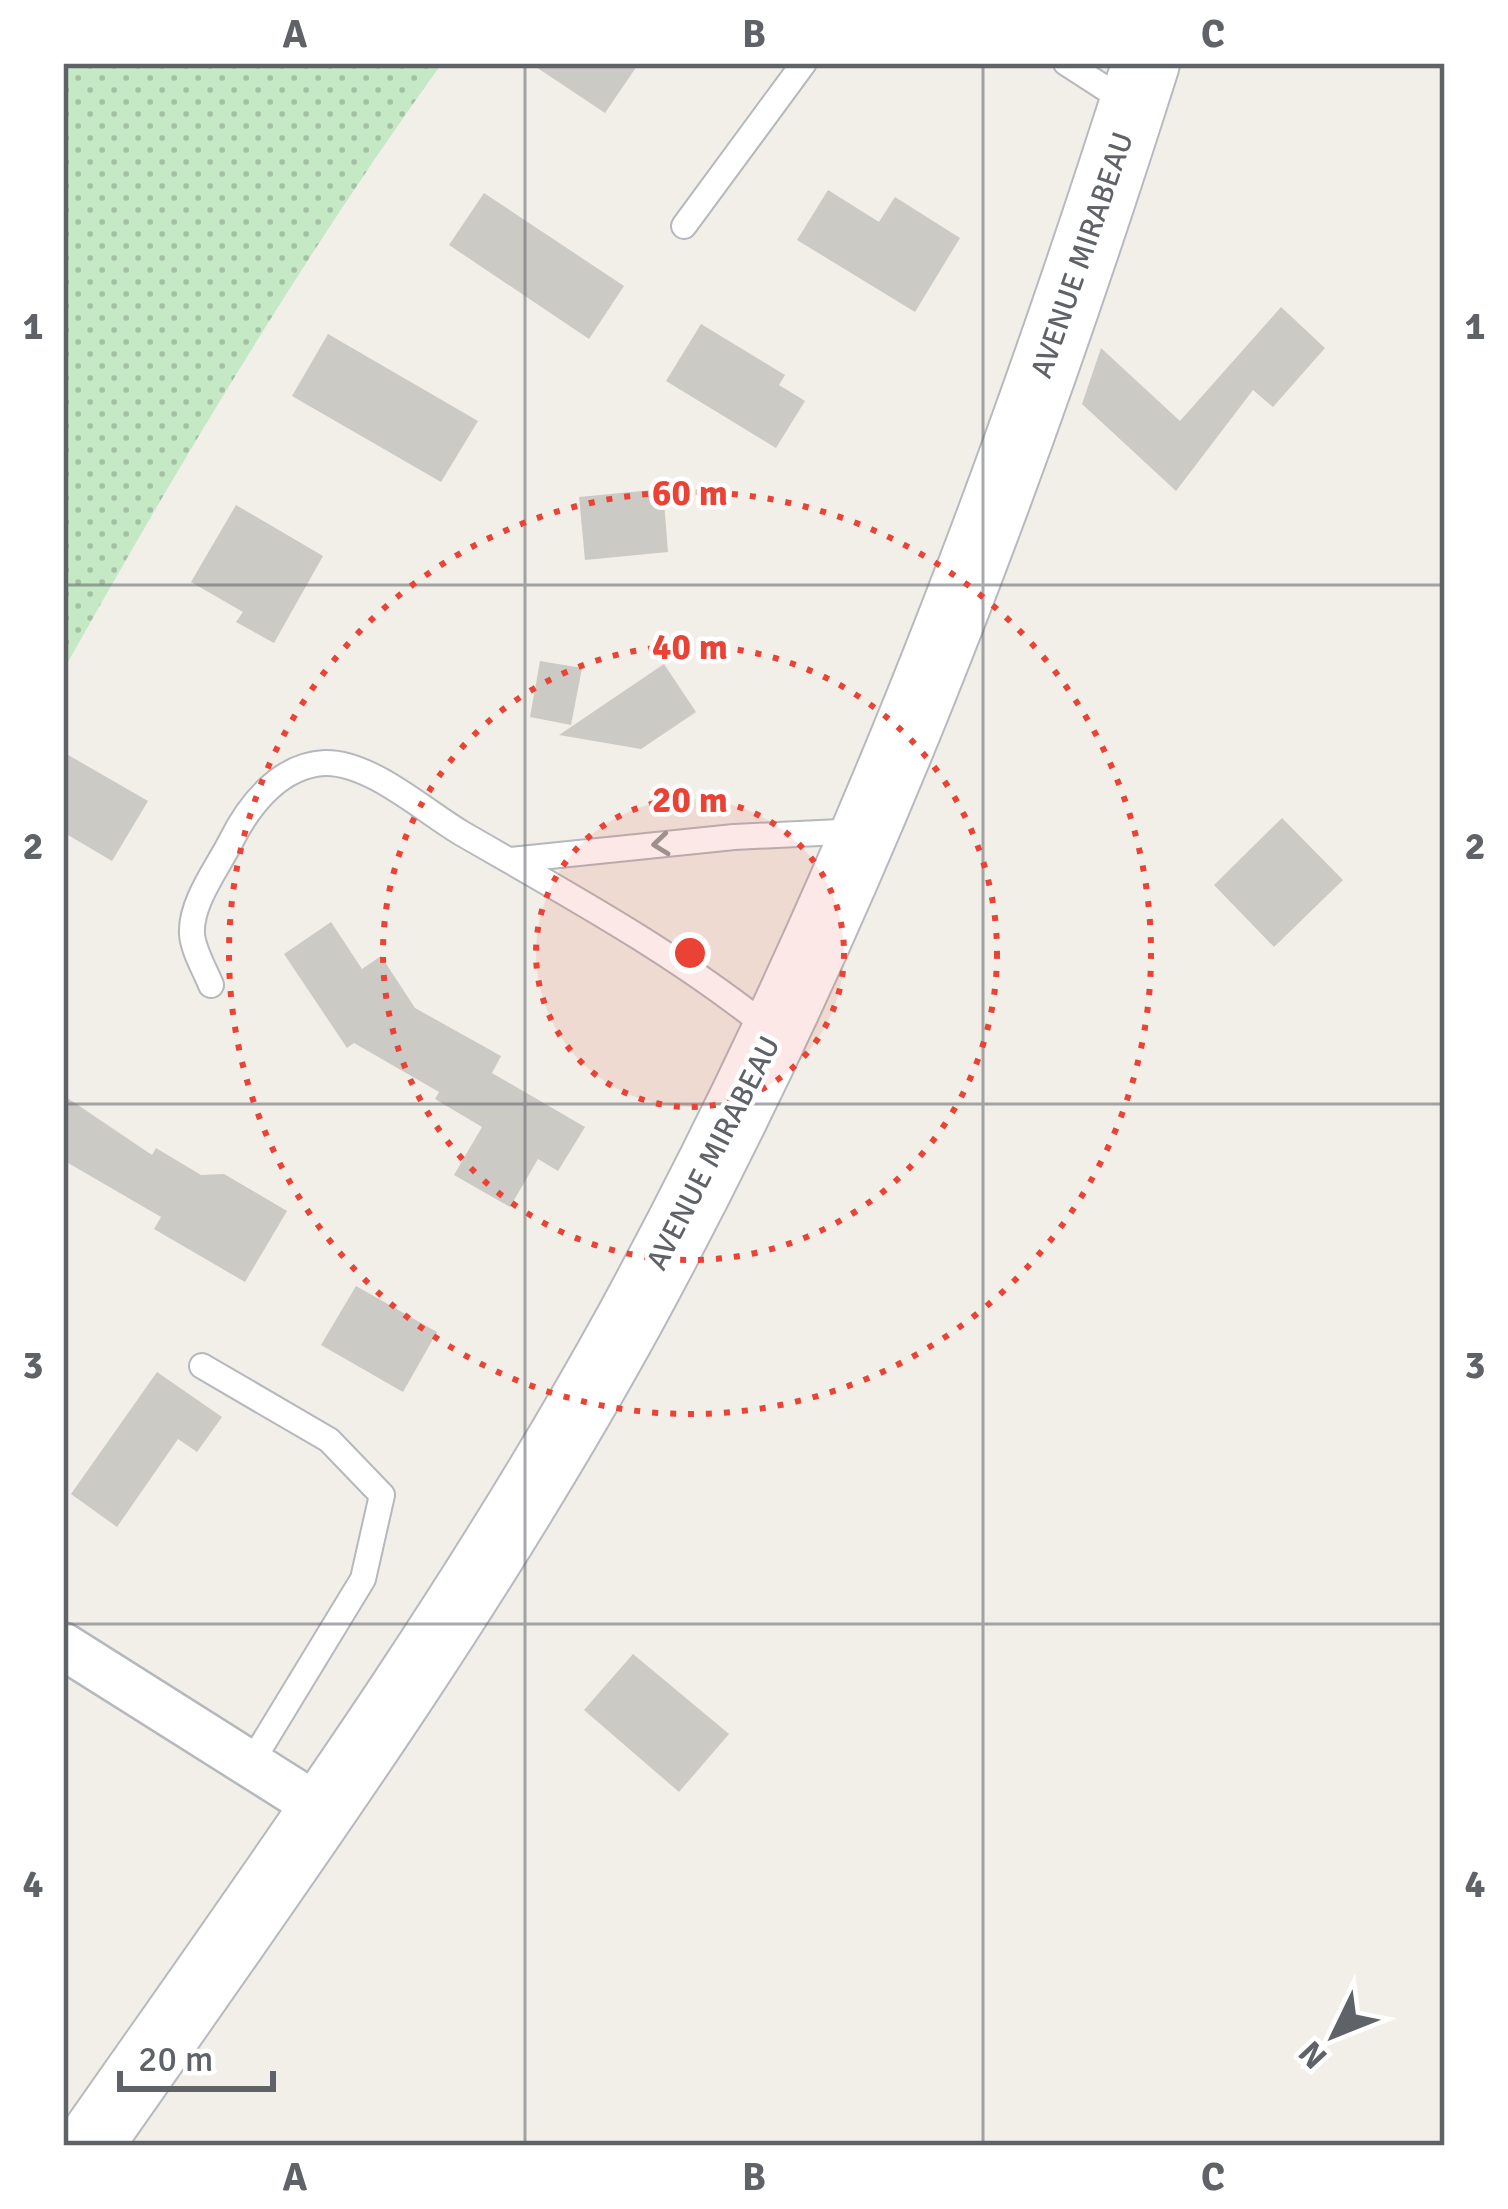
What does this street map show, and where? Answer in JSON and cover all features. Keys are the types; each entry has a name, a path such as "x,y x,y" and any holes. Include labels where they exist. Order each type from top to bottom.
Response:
{"main road":[{"name":"AVENUE MIRABEAU","path":"88,2146 323,1810 572,1420 703,1180 774,1033 993,510 1139,85"}],"street":[{"path":"63,1646 323,1810"}],"lane":[{"path":"684,226 804,63"},
{"path":"1066,63 1139,85"},
{"path":"211,985 192,934 199,904 242,820 263,791 297,771 327,763 369,776 511,860 711,982 774,1033"},
{"path":"511,860 734,837 861,831"},
{"path":"202,1366 329,1440 382,1495 363,1579 251,1763"}],"green space":[{"path":"63,63 442,63 244,362 63,671"}],"building":[{"path":"530,63 639,63 605,113"},
{"path":"828,190 879,222 895,197 960,238 915,312 797,240"},
{"path":"484,193 624,286 589,339 449,245"},
{"path":"1281,307 1325,348 1273,407 1253,390 1176,491 1082,404 1101,348 1180,421"},
{"path":"701,324 785,375 779,385 805,401 776,448 666,381"},
{"path":"328,334 478,421 441,482 292,396"},
{"path":"663,489 668,552 585,560 579,497"},
{"path":"236,505 323,556 274,643 236,622 243,612 191,582"},
{"path":"540,661 582,668 571,725 530,717"},
{"path":"664,664 696,712 641,749 559,735"},
{"path":"63,752 148,801 112,861 63,832"},
{"path":"1282,818 1343,880 1274,947 1214,885"},
{"path":"331,922 362,969 381,956 415,1008 501,1056 492,1073 585,1127 558,1171 538,1159 510,1207 454,1175 482,1127 435,1099 439,1092 354,1043 347,1048 284,954"},
{"path":"63,1095 152,1155 156,1148 201,1175 224,1174 287,1211 245,1282 154,1229 161,1217 63,1160"},
{"path":"356,1286 437,1332 403,1392 321,1345"},
{"path":"157,1372 222,1417 197,1452 178,1439 117,1527 71,1494"},
{"path":"633,1654 729,1734 679,1792 584,1710"}]}
